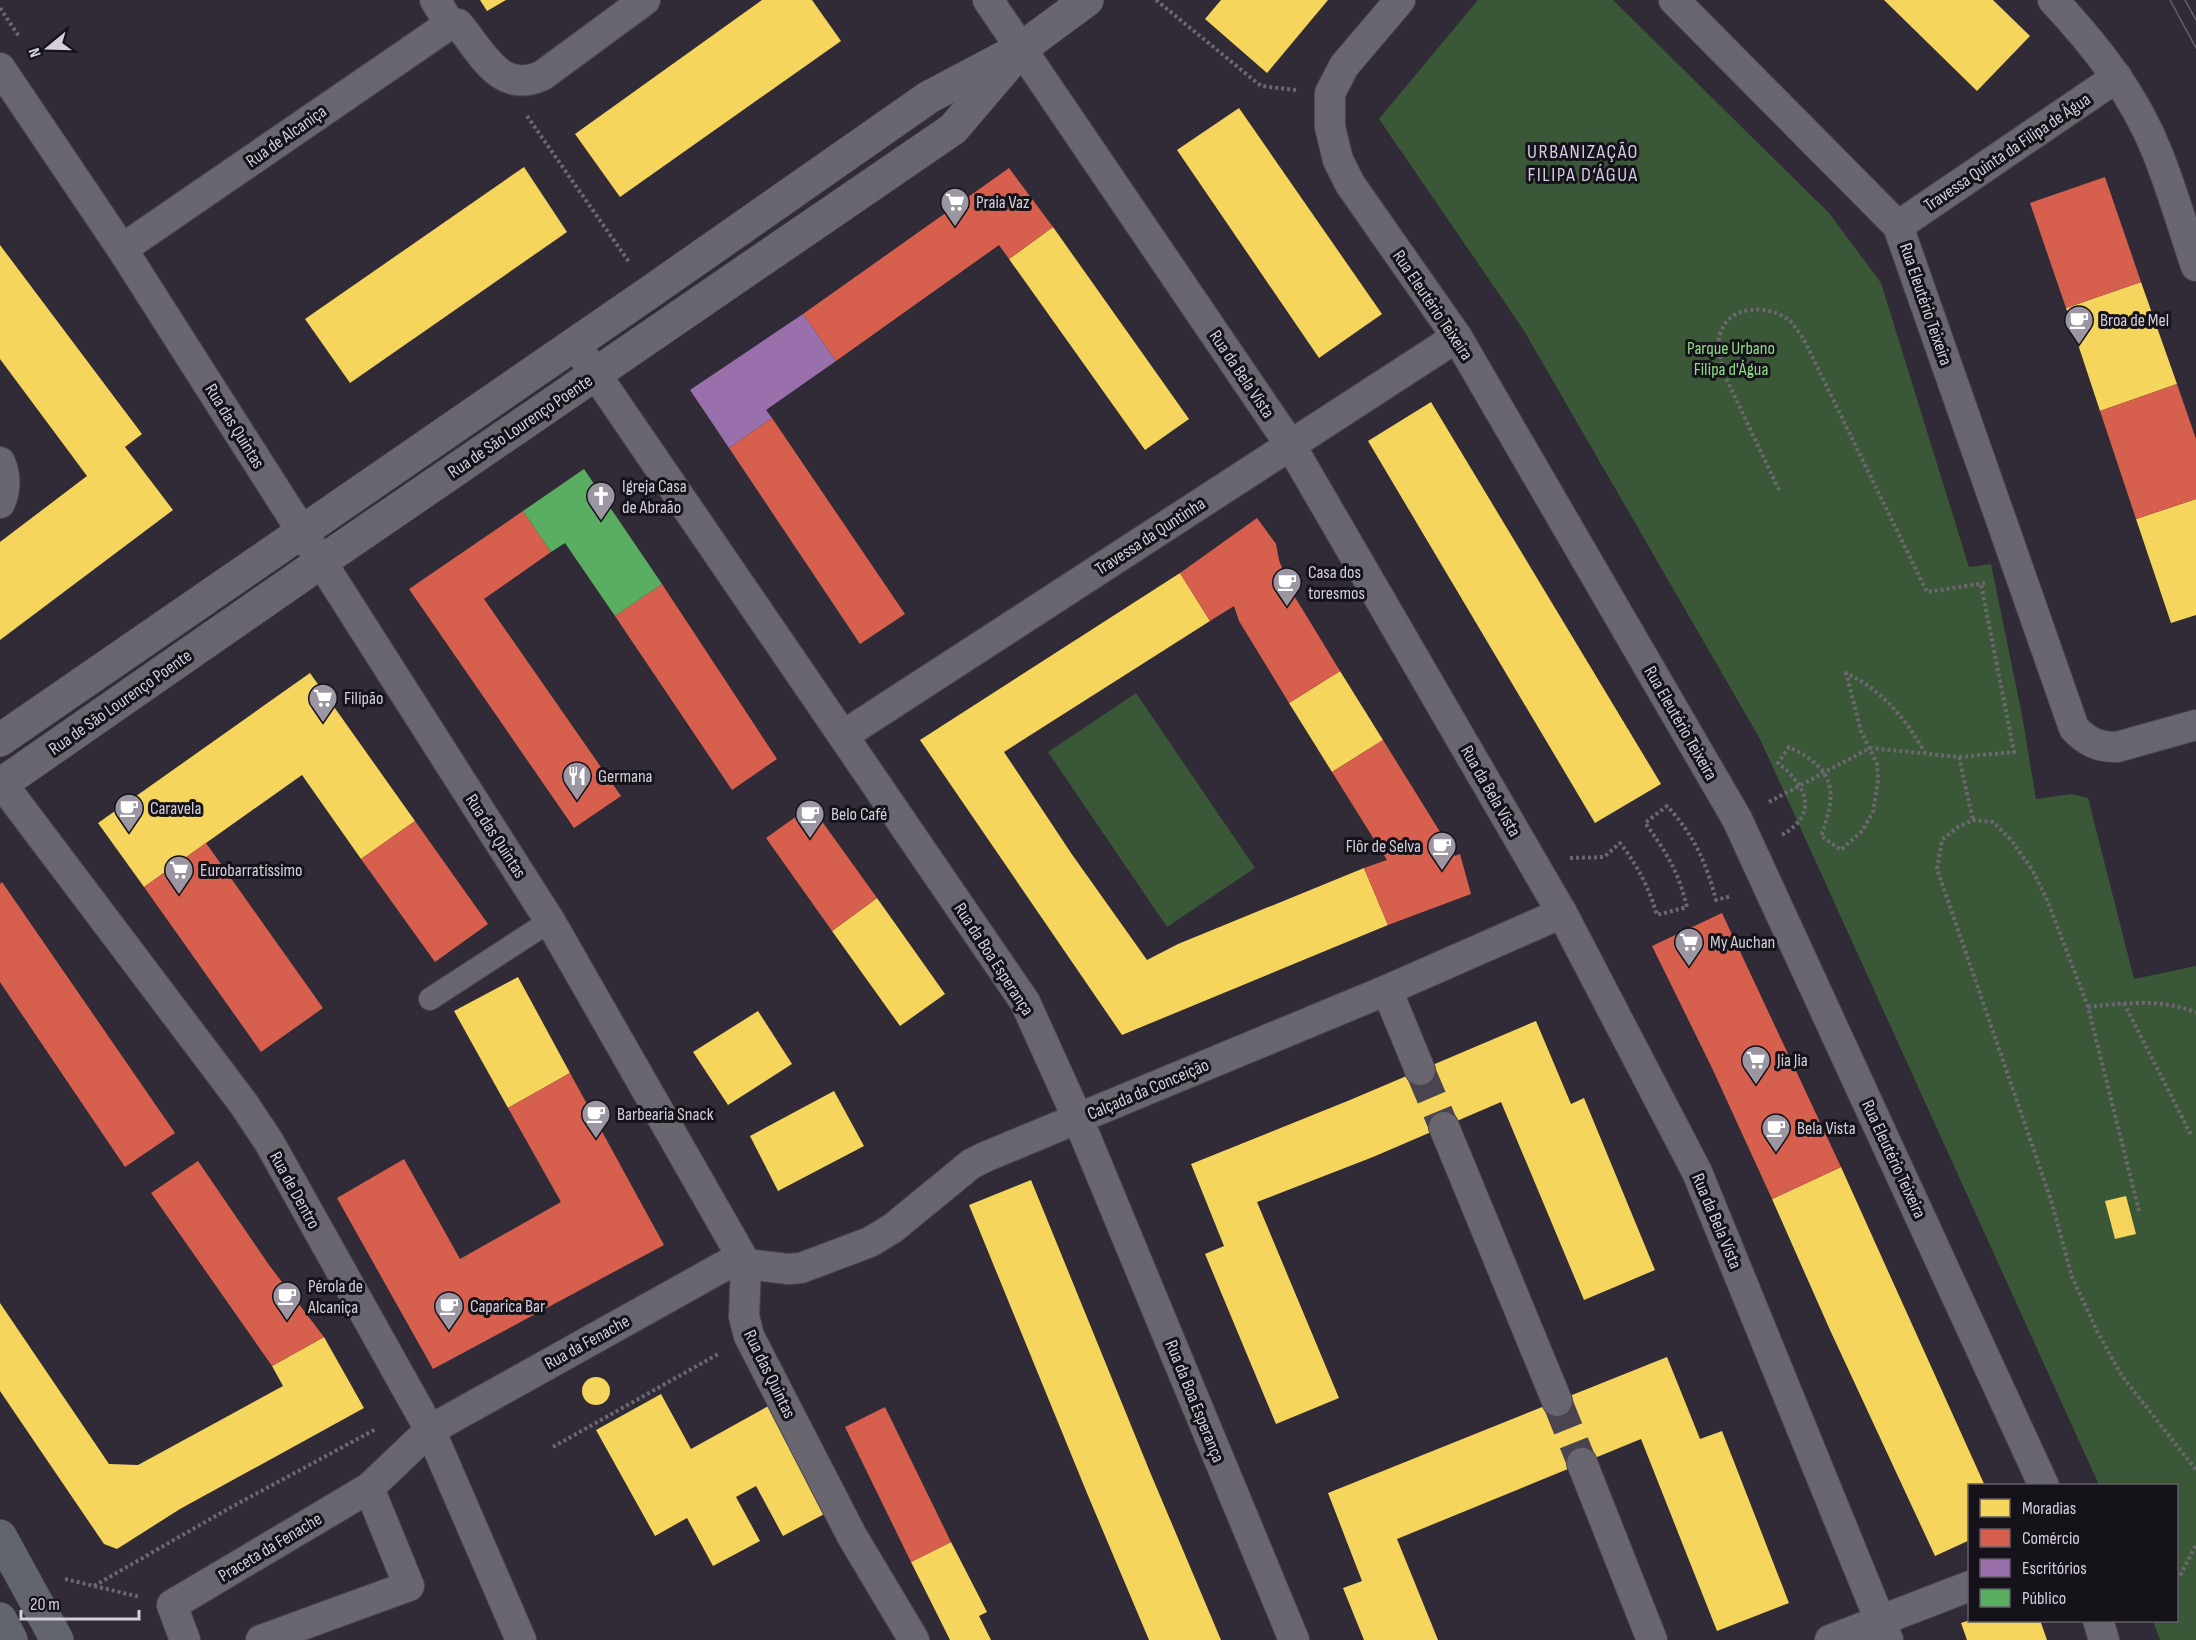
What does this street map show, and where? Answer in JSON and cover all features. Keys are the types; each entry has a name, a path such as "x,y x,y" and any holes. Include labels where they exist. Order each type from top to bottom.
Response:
{"main road":[{"path":"0,1536 57,1640"},
{"path":"0,1619 12,1640"}],"street":[{"path":"511,80 532,80 543,75 645,0"},
{"name":"Rua da Bela Vista","path":"988,0 1291,446 1562,913 1697,1172 1884,1630"},
{"name":"Rua de São Lourenço Poente","path":"0,740 575,344 928,97 1022,48 1087,0"},
{"name":"Rua Eleutério Teixeira","path":"1400,0 1344,66 1330,93 1330,127 1338,160 1350,184 1457,337 1737,819 2044,1484"},
{"name":"Rua Eleutério Teixeira","path":"1674,0 1898,226 2022,578 2068,717 2074,728 2097,745 2117,747 2196,725"},
{"path":"2053,0 2098,51 2132,101 2157,152 2196,266"},
{"name":"Rua de Alcaniça","path":"122,249 443,12 458,24 501,76 511,80"},
{"name":"Rua de São Lourenço Poente","path":"1,783 953,129 1022,48"},
{"name":"Rua das Quintas","path":"0,68 122,249 550,921 746,1264 744,1316 749,1336 852,1536 914,1640"},
{"name":"Travessa Quinta da Filipa de Água","path":"1898,226 2117,77"},
{"name":"Travessa da Quntinha","path":"844,735 1457,337"},
{"name":"Rua da Boa Esperança","path":"575,344 1018,989 1078,1119 1293,1640"},
{"path":"0,462 5,487 0,503"},
{"name":"Rua de Dentro","path":"1,783 257,1123 424,1418 521,1640"},
{"name":"Calçada da Conceição","path":"746,1264 788,1269 801,1268 870,1242 893,1228 971,1164 1387,990 1562,913"},
{"path":"430,999 550,921"},
{"path":"1387,990 1420,1070"},
{"path":"1444,1127 1557,1401"},
{"name":"Rua da Fenache","path":"424,1418 724,1266 746,1264"},
{"name":"Praceta da Fenache","path":"172,1605 369,1488 424,1418"},
{"path":"1582,1463 1652,1640"},
{"path":"261,1640 409,1586 369,1488"},
{"path":"1830,1640 1884,1630 1968,1587"},
{"path":"172,1605 185,1640"},
{"path":"2099,1622 2104,1640"}],"path":[{"path":"1156,0 1261,86"},
{"path":"511,80 518,101 650,292"},
{"path":"1779,490 1725,376 1720,356 1719,336 1726,322 1737,313 1754,309 1769,310 1791,321 1804,340 1927,592 2022,578"},
{"path":"1737,819 1870,748 1959,757 2014,752 1981,584"},
{"path":"1780,836 1795,827 1804,814 1805,799 1800,786 1778,763 1789,747 1806,755 1824,773 1831,789 1831,805 1821,836 1841,850 1862,831 1874,812 1878,781 1877,764 1861,731 1846,673 1863,681 1900,714 1924,753"},
{"path":"1959,757 1973,820"},
{"path":"1531,861 1604,856 1620,843 1641,873 1650,891 1657,915 1687,907 1676,869 1645,823 1667,806 1684,824 1697,845 1710,874 1716,900 1742,893"},
{"path":"2139,1211 2088,1007 2048,902 2033,871 2012,841 1993,822 1973,820 1958,827 1942,840 1937,869 2051,1200 2072,1277 2098,1333 2122,1376 2196,1470"},
{"path":"2088,1007 2124,1003 2187,1009 2196,1013"},
{"path":"2124,1003 2192,1135"},
{"path":"553,1447 749,1336"},
{"path":"94,1586 226,1510 424,1418"},
{"path":"2178,1578 2196,1545"},
{"path":"18,1567 172,1605"}],"green space":[{"name":"Parque Urbano Filipa d'Água","path":"1478,0 1613,0 1829,213 1881,283 1969,567 1991,564 2022,715 2036,799 2071,794 2088,798 2134,979 2196,966 2196,1640 2160,1640 2153,1622 2178,1622 2178,1484 2099,1484 1760,739 1523,329 1379,119"},
{"path":"1136,693 1255,868 1167,927 1048,752"}],"building: Moradias":[{"path":"480,0 506,0 487,11"},
{"path":"762,0 812,0 841,41 620,197 575,134"},
{"path":"1221,0 1328,0 1267,73 1205,19"},
{"path":"1884,0 1993,0 2030,36 1977,91"},
{"path":"1239,108 1382,314 1319,358 1177,150"},
{"path":"524,167 567,232 350,383 305,319"},
{"path":"1053,227 1189,419 1145,450 1009,259"},
{"path":"0,245 142,434 125,447 173,510 0,640 0,542 87,476 0,359"},
{"path":"2141,282 2177,384 2100,411 2066,308"},
{"path":"1431,402 1661,784 1595,823 1368,441"},
{"path":"2196,499 2196,615 2171,623 2136,519"},
{"path":"1180,573 1210,621 1004,752 1071,853 1147,960 1178,944 1364,868 1388,925 1122,1035 920,740"},
{"path":"1340,671 1383,740 1332,772 1289,703"},
{"path":"310,673 415,821 361,859 302,775 144,887 98,823"},
{"path":"877,898 945,994 900,1026 832,931"},
{"path":"518,977 570,1073 508,1108 454,1011"},
{"path":"758,1011 792,1064 728,1105 693,1052"},
{"path":"1536,1021 1571,1104 1584,1098 1655,1270 1584,1300 1501,1102 1373,1157 1257,1202 1339,1398 1276,1424 1205,1254 1224,1246 1191,1164"},
{"path":"834,1091 864,1146 778,1191 750,1136"},
{"path":"1841,1167 1984,1484 1968,1484 1968,1541 1935,1556 1772,1199"},
{"path":"1031,1180 1221,1640 1149,1640 1089,1498 969,1205"},
{"path":"2126,1196 2136,1234 2115,1239 2105,1201"},
{"path":"0,1303 109,1464 138,1465 283,1386 272,1366 324,1337 364,1408 180,1509 117,1549 104,1544 0,1391"},
{"path":"1667,1357 1700,1439 1722,1431 1789,1603 1717,1631 1641,1439 1397,1539 1438,1640 1364,1640 1343,1588 1362,1581 1328,1493"},
{"path":"596,1377 606,1381 610,1391 606,1401 596,1405 586,1401 582,1391 586,1381"},
{"path":"661,1394 691,1449 772,1404 830,1511 783,1536 756,1486 736,1497 760,1541 713,1566 687,1518 655,1536 596,1430"},
{"path":"951,1542 987,1612 979,1616 991,1640 950,1640 911,1562"},
{"path":"1968,1621 2041,1622 2047,1640 1967,1640 1961,1623"}],"building: Comércio":[{"path":"1009,168 1053,227 1009,259 999,245 836,361 803,314"},
{"path":"2105,177 2141,282 2066,308 2030,203"},
{"path":"2177,384 2196,439 2196,499 2136,519 2100,411"},
{"path":"772,418 905,614 860,644 729,448"},
{"path":"523,511 551,552 484,599 621,796 574,828 409,589"},
{"path":"1257,518 1276,544 1279,560 1290,589 1340,671 1289,703 1239,621 1234,606 1210,621 1180,573"},
{"path":"662,584 777,759 732,790 615,616"},
{"path":"1383,740 1455,856 1460,854 1471,894 1388,925 1364,868 1387,860 1332,772"},
{"path":"811,806 877,898 832,931 766,838"},
{"path":"415,821 488,924 435,962 361,859"},
{"path":"206,843 323,1008 261,1052 144,887"},
{"path":"2,882 175,1133 125,1167 0,982 0,884"},
{"path":"1722,913 1841,1167 1772,1199 1712,1068 1652,946"},
{"path":"570,1073 664,1245 433,1369 337,1198 404,1159 460,1259 561,1202 508,1108"},
{"path":"198,1161 269,1265 324,1337 272,1366 151,1193"},
{"path":"885,1407 951,1542 911,1562 845,1427"}],"building: Escritórios":[{"path":"803,314 836,361 766,410 772,418 729,448 690,390"}],"building: Público":[{"path":"584,469 662,584 615,616 565,543 551,552 523,511"}],"tunnel":[{"path":"1420,1070 1444,1127"},
{"path":"1557,1401 1582,1463"}],"tram line":[{"path":"2170,0 2196,48"},
{"path":"2185,0 2196,20"}],"place":[{"name":"Praia Vaz","path":"955,228"},
{"name":"Broa de Mel","path":"2079,346"},
{"name":"Igreja Casa de Abraão","path":"601,522"},
{"name":"Casa dos toresmos","path":"1287,608"},
{"name":"Filipão","path":"323,724"},
{"name":"Germana","path":"577,802"},
{"name":"Caravela","path":"129,834"},
{"name":"Belo Café","path":"810,840"},
{"name":"Flôr de Selva","path":"1442,872"},
{"name":"Eurobarratíssimo","path":"179,896"},
{"name":"My Auchan","path":"1689,968"},
{"name":"Jia Jia","path":"1756,1086"},
{"name":"Barbearia Snack","path":"596,1140"},
{"name":"Bela Vista","path":"1776,1154"},
{"name":"Pérola de Alcaniça","path":"287,1322"},
{"name":"Caparica Bar","path":"449,1332"}],"district":[{"name":"URBANIZAÇÃO FILIPA D‘ÁGUA","path":"1583,162"}]}
